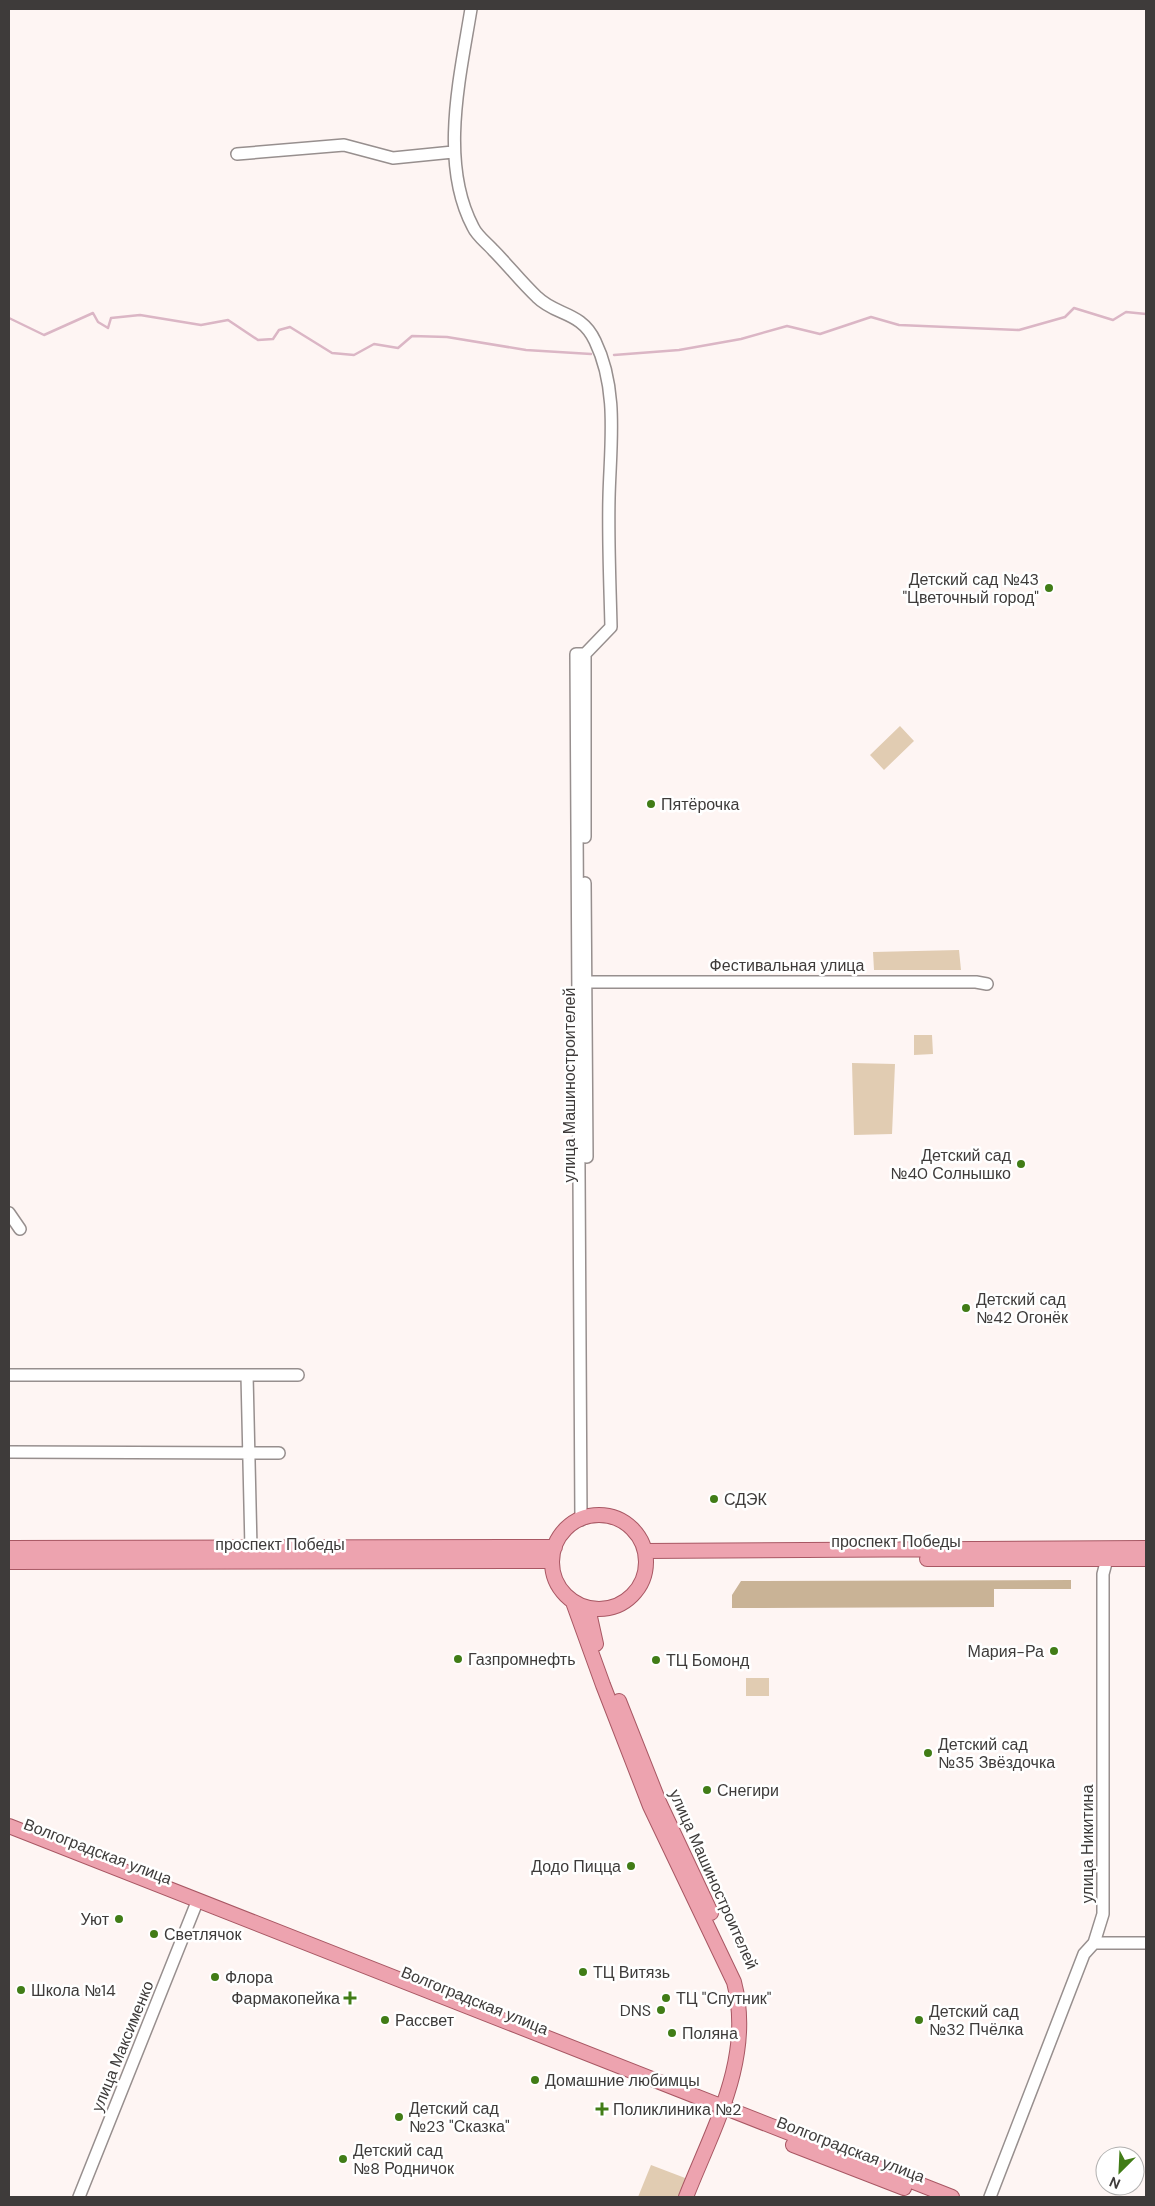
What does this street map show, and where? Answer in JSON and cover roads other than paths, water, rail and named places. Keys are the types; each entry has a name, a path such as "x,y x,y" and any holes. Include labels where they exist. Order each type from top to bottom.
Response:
{"main road":[{"path":"601,1515 615,1517 636,1533 646,1554 646,1572 640,1586 631,1598 618,1606 603,1610 588,1608 573,1602 562,1591 554,1577 553,1554 561,1534 571,1524 584,1518 601,1515"},
{"path":"9,1548 251,1548 553,1554"},
{"path":"646,1554 1146,1548"},
{"name":"проспект Победы","path":"9,1562 553,1554"},
{"name":"проспект Победы","path":"646,1554 1146,1559"},
{"path":"573,1602 602,1685 650,1806 734,1982 740,2002 740,2032 735,2069 725,2113 686,2197"},
{"name":"улица Машиностроителей","path":"588,1608 598,1652 656,1794 742,1980 746,2004 748,2040 742,2074 725,2113 696,2197"},
{"path":"9,1826 725,2113 952,2197"},
{"name":"Волгоградская улица","path":"9,1836 199,1909 566,2055 725,2113 928,2197"}],"street":[{"path":"471,9 462,62 453,152 458,190 473,229 539,299 576,318 588,329 596,342 604,369 611,407 612,449 609,495 611,627 585,654 576,654 584,1518"},
{"path":"236,154 344,145 393,158 453,152"},
{"name":"улица Машиностроителей","path":"584,1518 586,1390 585,654"},
{"name":"Фестивальная улица","path":"586,982 976,982 987,984"},
{"path":"9,1213 15,1228"},
{"path":"9,1374 298,1375"},
{"path":"247,1375 251,1548"},
{"path":"9,1452 279,1453"},
{"name":"улица Никитина","path":"990,2197 1084,1954 1094,1943 1103,1914 1103,1574 1108,1559"},
{"name":"улица Максименко","path":"79,2197 199,1909"},
{"path":"1094,1943 1146,1943"}],"waterway":[{"path":"614,355 679,350 741,339 787,326 820,334 871,317 899,325 1019,330 1065,317 1074,308 1113,320 1126,312 1146,314"},
{"path":"9,318 44,335 93,313 98,322 108,328 111,318 140,315 201,325 228,320 258,340 273,339 279,330 290,327 332,353 354,355 374,344 398,348 412,336 447,337 526,350 591,354"}],"place":[{"name":"Детский сад №43 \"Цветочный город\"","path":"1049,588"},
{"name":"Пятёрочка","path":"651,804"},
{"name":"Детский сад №40 Солнышко","path":"1021,1164"},
{"name":"Детский сад №42 Огонёк","path":"966,1308"},
{"name":"СДЭК","path":"714,1499"},
{"name":"Мария-Ра","path":"1054,1651"},
{"name":"Газпромнефть","path":"458,1659"},
{"name":"ТЦ Бомонд","path":"656,1660"},
{"name":"Детский сад №35 Звёздочка","path":"928,1753"},
{"name":"Снегири","path":"707,1790"},
{"name":"Додо Пицца","path":"631,1866"},
{"name":"Уют","path":"119,1919"},
{"name":"Светлячок","path":"154,1934"},
{"name":"ТЦ Витязь","path":"583,1972"},
{"name":"Флора","path":"215,1977"},
{"name":"Школа №14","path":"21,1990"},
{"name":"Фармакопейка","path":"350,1998"},
{"name":"ТЦ \"Спутник\"","path":"666,1998"},
{"name":"DNS","path":"661,2010"},
{"name":"Рассвет","path":"385,2020"},
{"name":"Детский сад №32 Пчёлка","path":"919,2020"},
{"name":"Поляна","path":"672,2033"},
{"name":"Домашние любимцы","path":"535,2080"},
{"name":"Поликлиника №2","path":"602,2109"},
{"name":"Детский сад №23 \"Сказка\"","path":"399,2117"},
{"name":"Детский сад №8 Родничок","path":"343,2159"}]}
